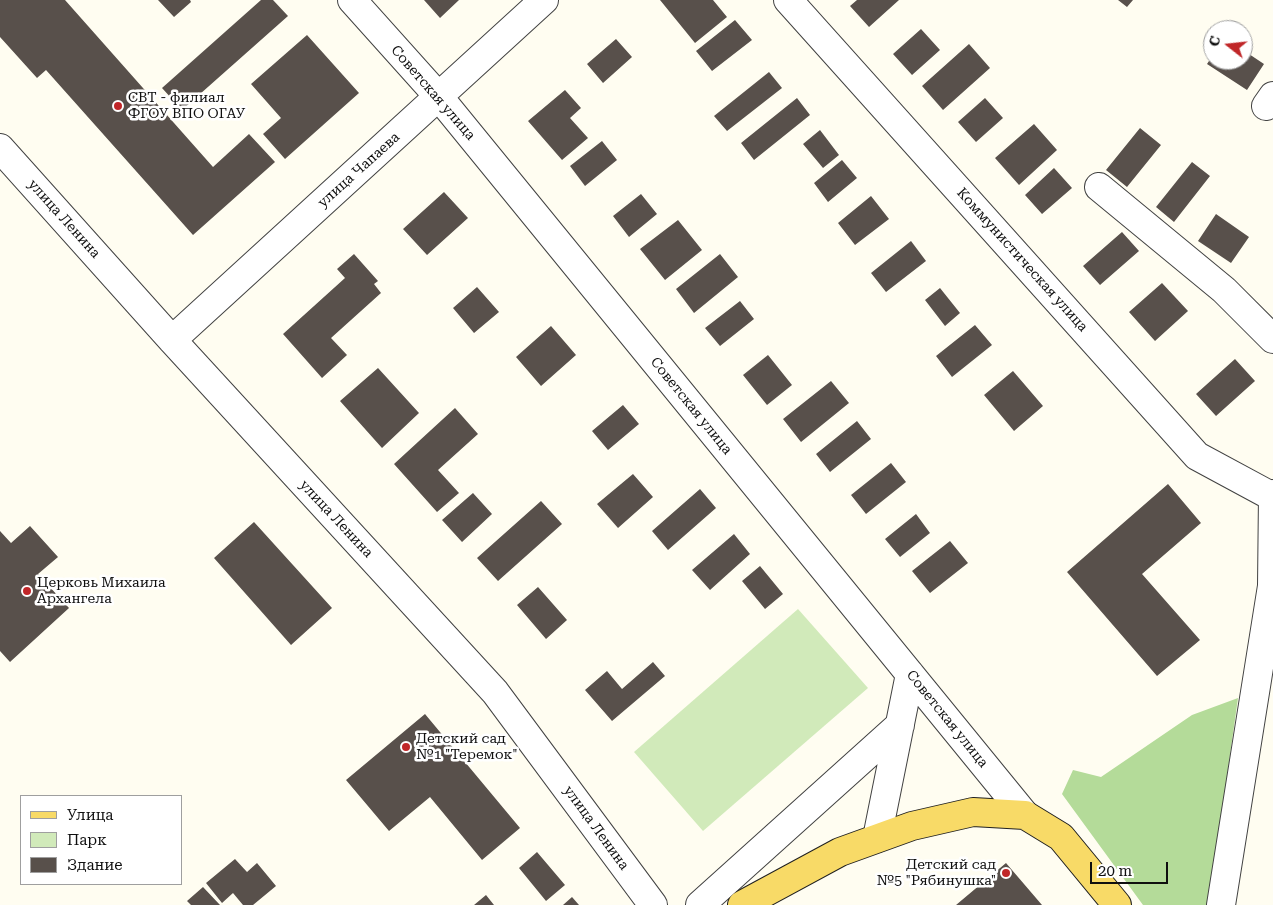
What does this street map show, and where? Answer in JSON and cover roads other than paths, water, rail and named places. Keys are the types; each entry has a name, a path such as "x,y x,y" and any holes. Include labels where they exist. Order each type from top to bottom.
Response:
{"main road":[{"path":"742,905 840,852 912,826 973,812 1025,815 1060,837 1117,905"}],"street":[{"name":"Советская улица","path":"352,0 439,97 1025,815"},
{"name":"улица Чапаева","path":"172,340 544,0"},
{"name":"Коммунистическая улица","path":"788,0 1197,456 1273,496"},
{"name":"улица Ленина","path":"0,148 172,340 495,692 653,905"},
{"path":"1099,187 1224,290 1273,339"},
{"path":"1221,905 1264,699 1272,586 1273,496"},
{"path":"878,838 910,674"},
{"path":"700,905 900,725"}],"place":[{"name":"СВТ - филиал ФГОУ ВПО ОГАУ","path":"118,106"},
{"name":"Церковь Михаила Архангела","path":"27,591"},
{"name":"Детский сад №1 \"Теремок\"","path":"406,747"},
{"name":"Детский сад №5 \"Рябинушка\"","path":"1006,873"}]}
